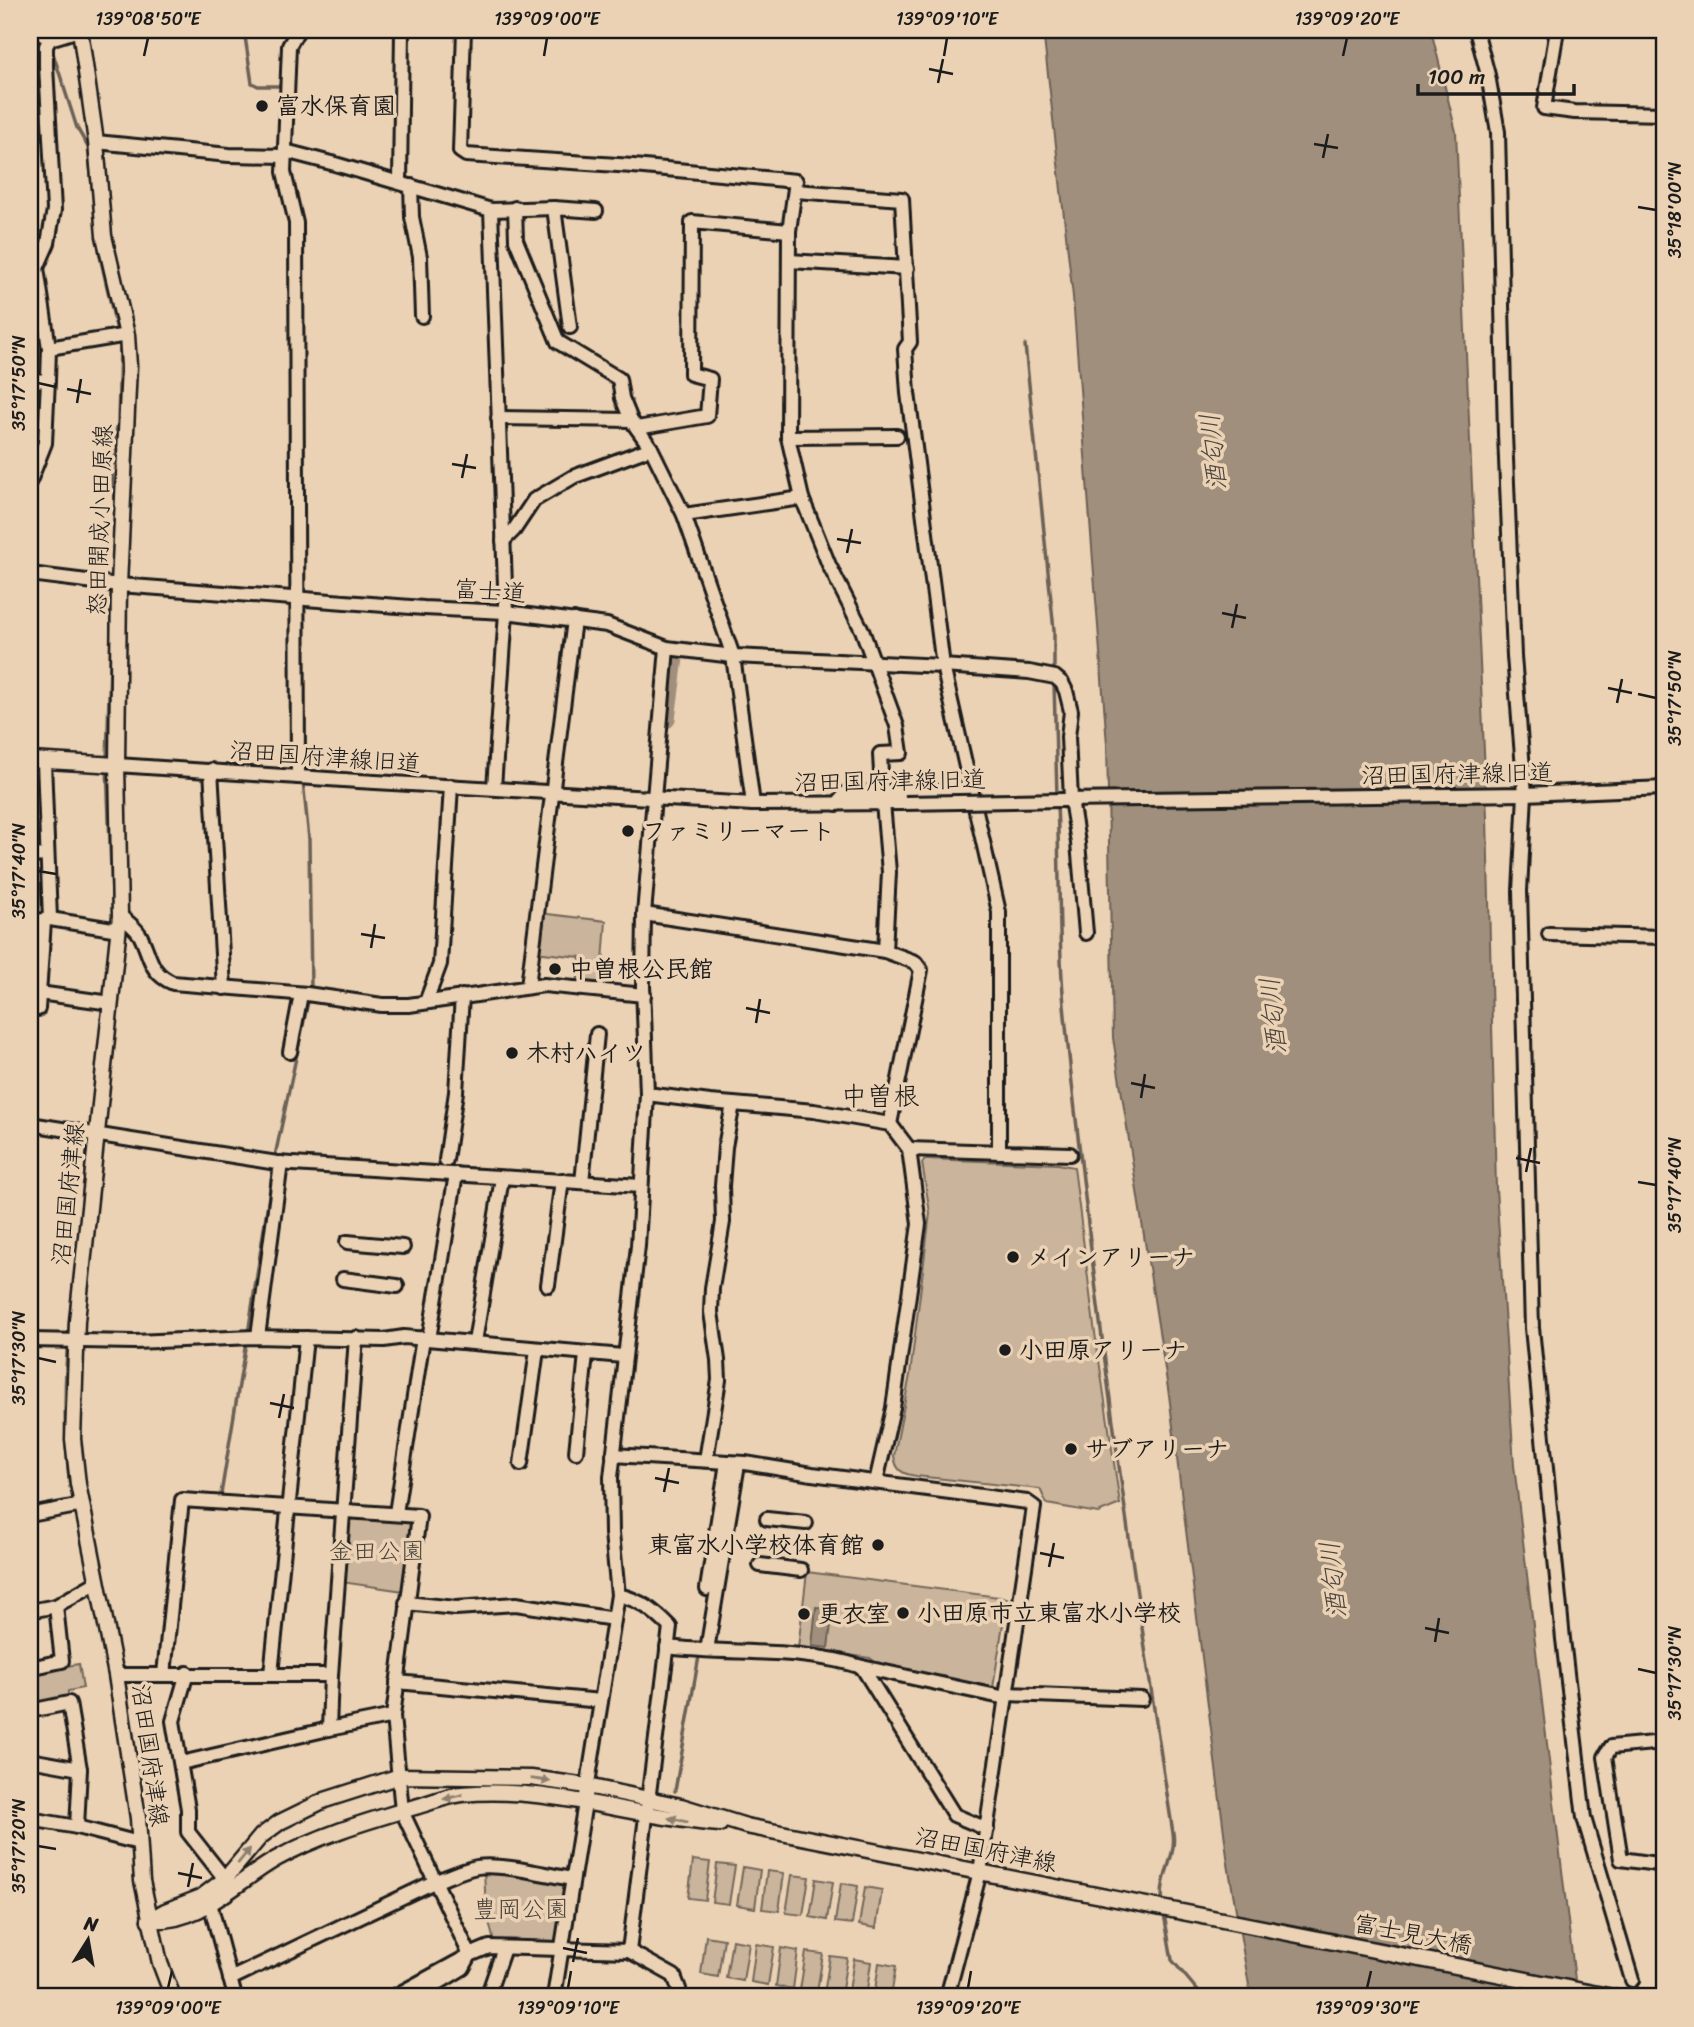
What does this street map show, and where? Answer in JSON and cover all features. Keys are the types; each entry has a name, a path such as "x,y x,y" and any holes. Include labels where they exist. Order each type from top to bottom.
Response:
{"main road":[{"name":"怒田開成小田原線","path":"79,30 96,142 104,236 126,335 129,366 114,584 117,765"},
{"path":"37,761 117,765"},
{"name":"沼田国府津線","path":"117,765 120,923 75,1340 73,1439 82,1505 116,1675 138,1818 142,1881 149,1920"},
{"name":"沼田国府津線","path":"149,1920 201,1898 225,1879 261,1836 280,1822 325,1800 400,1776 531,1778 587,1786 690,1822 746,1826 1218,1919"},
{"name":"沼田国府津線","path":"149,1920 167,1921 192,1914 275,1860 310,1843 461,1794 525,1794 646,1806 682,1800 746,1826"},
{"name":"富士見大橋","path":"1218,1919 1606,1996"},
{"path":"149,1920 160,1963 173,1997"},
{"path":"1606,1996 1621,1997"}],"street":[{"path":"30,481 45,443 48,380 49,348 37,268 48,243 54,210 46,46 50,39 79,30"},
{"path":"298,30 289,46 284,172 296,223 303,778"},
{"path":"402,30 406,184 420,257 422,316"},
{"path":"464,30 460,151 466,155 633,166 796,181 789,231 788,437 802,498 829,565 862,630 897,726 901,753 880,754 889,872 885,951"},
{"path":"1476,30 1488,75 1497,132 1513,628 1525,794 1520,891 1532,1328 1584,1818 1632,1980"},
{"path":"1557,30 1544,108 1575,112 1664,114"},
{"path":"30,33 40,33 50,39"},
{"path":"96,142 229,155 285,154 406,184 491,210 554,208 596,211"},
{"path":"795,191 902,199 907,268 909,342 905,349 908,393 943,666 999,912 999,1152"},
{"path":"514,208 516,240 558,342 619,379 622,398 634,424 651,448 684,514 733,656 753,804"},
{"path":"554,208 570,327"},
{"path":"491,210 506,612 494,788"},
{"path":"498,418 634,424 707,416 710,379 691,374 692,222 789,231"},
{"path":"789,261 907,268"},
{"path":"49,348 126,335"},
{"path":"30,381 48,380"},
{"path":"788,437 897,436"},
{"path":"503,541 514,530 534,499 573,477 651,448"},
{"path":"684,514 802,498"},
{"name":"富士道","path":"30,574 114,584 301,599 506,612 607,625 667,648 733,656 943,666 1055,677 1062,683 1071,711 1067,799 1078,843 1086,933"},
{"path":"528,986 574,620"},
{"path":"554,1997 618,1595 612,1532 613,1455 638,1245 647,1094 644,914 667,648"},
{"path":"37,761 47,855 47,920 38,1009"},
{"name":"沼田国府津線旧道","path":"117,765 753,804 837,804 883,798 905,803 1525,794 1664,788"},
{"path":"211,770 224,988"},
{"path":"426,1002 440,964 451,786"},
{"path":"883,798 972,790"},
{"path":"30,856 47,855"},
{"path":"644,914 885,951 915,962 921,970 890,1124"},
{"path":"30,922 47,920 120,923 139,933 160,978 173,983 307,994 382,1005 426,1002 544,985 644,995"},
{"path":"1549,934 1664,937"},
{"path":"39,993 111,1003"},
{"path":"290,1052 307,994"},
{"path":"446,1160 456,1092 461,996"},
{"path":"582,1182 597,1034"},
{"path":"647,1094 814,1111 890,1124 909,1149 919,1224 893,1408 876,1482"},
{"path":"706,1460 719,1380 711,1312 712,1288 723,1222 723,1173 733,1104"},
{"path":"30,1124 276,1162 641,1186"},
{"path":"909,1149 1070,1154"},
{"path":"252,1337 276,1162"},
{"path":"396,1513 456,1174"},
{"path":"475,1342 502,1178"},
{"path":"548,1285 562,1180"},
{"path":"347,1241 403,1247"},
{"path":"343,1279 397,1286"},
{"path":"30,1340 134,1342 252,1337 426,1338 623,1356"},
{"path":"271,1674 306,1338"},
{"path":"329,1729 356,1338"},
{"path":"522,1464 537,1350"},
{"path":"576,1452 586,1353"},
{"path":"613,1455 649,1461 706,1460 730,1466 1027,1502 1034,1507 980,1872 947,1997"},
{"path":"707,1589 730,1466"},
{"path":"701,1650 730,1466"},
{"path":"164,1674 182,1500 419,1516 393,1716 402,1811 470,1955"},
{"path":"30,1515 82,1505"},
{"path":"767,1519 806,1523"},
{"path":"760,1565 801,1570"},
{"path":"30,1611 56,1606 97,1582"},
{"path":"618,1595 649,1606 670,1627 629,1951"},
{"path":"407,1602 456,1608 516,1604 614,1619"},
{"path":"30,1665 39,1666 62,1661 56,1606"},
{"path":"667,1647 791,1655 846,1662 1006,1696 1142,1699"},
{"path":"862,1667 954,1815 987,1829"},
{"path":"187,1673 173,1721 188,1809 188,1832 225,1879"},
{"path":"116,1675 331,1675"},
{"path":"397,1682 601,1701"},
{"path":"30,1711 69,1703 80,1769 77,1827"},
{"path":"181,1763 393,1716"},
{"path":"1664,1742 1611,1747 1605,1757 1621,1859 1664,1865"},
{"path":"30,1760 80,1769"},
{"path":"30,1819 77,1827 139,1843"},
{"path":"230,1979 434,1882 480,1867 572,1879"},
{"path":"209,1903 235,1997"},
{"path":"393,1997 489,1947 629,1951 674,1976 679,1989"},
{"path":"487,1997 505,1948"},
{"path":"417,1997 463,1968 470,1955"}],"green space":[{"path":"539,913 606,921 601,989 577,986 580,957 534,952"},
{"name":"小田原アリーナ","path":"925,1159 1058,1164 1074,1167 1120,1504 1098,1513 1047,1504 1040,1489 916,1476 904,1473 896,1465 894,1456 910,1375 930,1213 922,1163"},
{"name":"金田公園","path":"347,1513 415,1519 404,1591 341,1582"},
{"path":"807,1572 1007,1598 993,1688 879,1665 870,1658 798,1648"},
{"path":"79,1664 83,1688 68,1691 68,1698 32,1704 30,1672"},
{"path":"693,1860 710,1862 705,1900 688,1898"},
{"path":"717,1864 735,1866 729,1904 712,1902"},
{"path":"743,1867 760,1870 755,1908 737,1905"},
{"name":"豊岡公園","path":"484,1871 566,1881 557,1944 494,1942 486,1909"},
{"path":"767,1871 784,1873 779,1911 762,1909"},
{"path":"792,1875 809,1877 803,1915 786,1913"},
{"path":"816,1879 833,1882 827,1920 810,1917"},
{"path":"841,1883 858,1886 852,1924 835,1922"},
{"path":"865,1887 882,1890 876,1928 859,1925"},
{"path":"706,1936 724,1939 718,1977 701,1974"},
{"path":"732,1940 749,1943 743,1981 726,1978"},
{"path":"756,1944 774,1947 768,1985 751,1982"},
{"path":"781,1948 798,1951 793,1989 776,1986"},
{"path":"806,1952 823,1954 817,1992 800,1990"},
{"path":"830,1956 847,1958 841,1996 824,1994"},
{"path":"854,1959 871,1962 866,1997 848,1997"},
{"path":"879,1963 896,1966 891,1997 874,1997"}],"water":[{"name":"酒匂川","path":"1043,30 1431,30 1456,132 1487,817 1496,1188 1514,1465 1577,1997 1251,1997 1228,1864 1169,1395 1113,1038 1107,745 1073,297"},
{"path":"816,1607 833,1609 828,1648 812,1646"}],"waterway":[{"path":"244,30 252,83 258,86 283,86"},
{"path":"51,47 77,128 88,147 100,256 120,344 118,424 114,439 112,473 115,502 107,760"},
{"path":"290,168 298,203"},
{"path":"1025,345 1054,630 1054,674"},
{"path":"303,365 304,595"},
{"path":"304,603 304,644"},
{"path":"666,719 674,658"},
{"path":"1054,682 1057,797"},
{"path":"107,768 113,921"},
{"path":"303,781 309,839 311,990"},
{"path":"1057,804 1061,969 1071,1076 1116,1447 1174,1842 1163,1885 1163,1903"},
{"path":"248,1334 275,1156 309,997"},
{"path":"70,1318 65,1402 70,1487"},
{"path":"221,1494 246,1342"},
{"path":"671,1465 722,1469"},
{"path":"675,1791 708,1606"},
{"path":"1164,1914 1172,1960 1198,1991 1199,1997"},
{"path":"671,1986 675,1997"}],"tunnel":[{"path":"1632,1980 1633,1997"}],"place":[{"name":"富水保育園","path":"262,106"},
{"name":"ファミリーマート","path":"628,831"},
{"name":"中曽根公民館","path":"555,969"},
{"name":"木村ハイツ","path":"512,1053"},
{"name":"メインアリーナ","path":"1013,1257"},
{"name":"小田原アリーナ","path":"1005,1350"},
{"name":"サブアリーナ","path":"1071,1449"},
{"name":"東富水小学校体育館","path":"878,1545"},
{"name":"小田原市立東富水小学校","path":"903,1613"},
{"name":"更衣室","path":"804,1614"}],"district":[{"name":"中曽根","path":"880,1096"}]}
